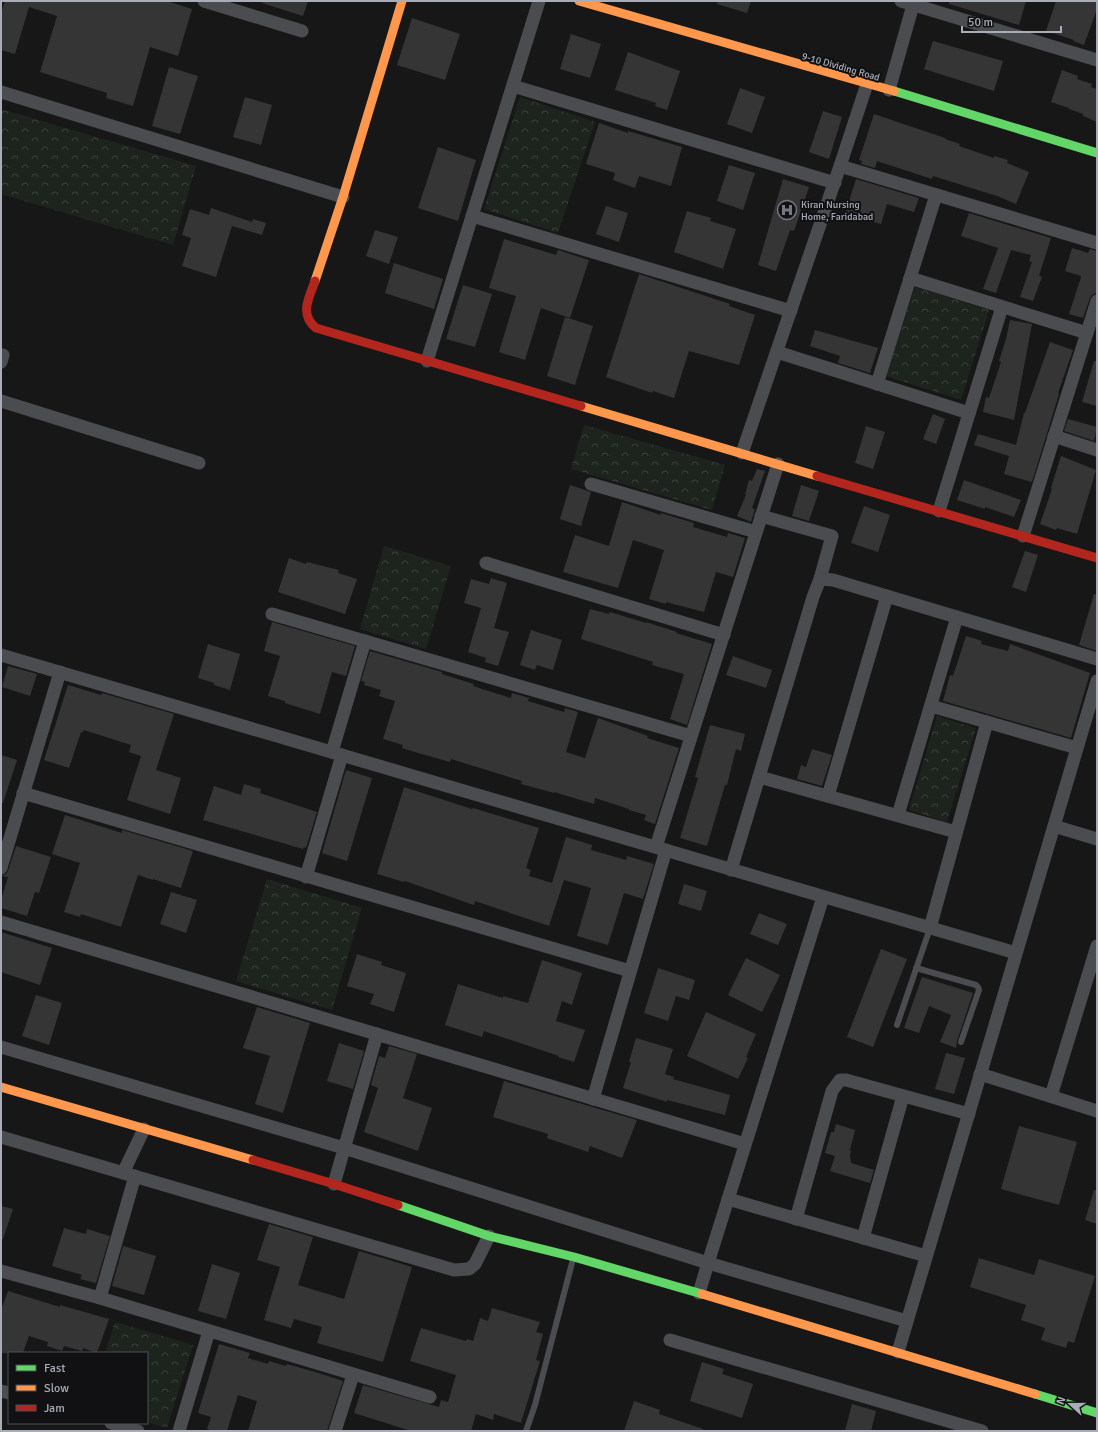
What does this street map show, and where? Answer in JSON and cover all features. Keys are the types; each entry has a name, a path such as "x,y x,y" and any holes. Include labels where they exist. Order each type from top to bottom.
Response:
{"street":[{"path":"204,1 302,31"},
{"path":"402,1 343,197 306,308 306,317 309,323 316,328 1097,558"},
{"path":"427,361 539,1"},
{"name":"9-10 Dividing Road","path":"579,1 888,90 1097,153"},
{"path":"888,90 907,3 1097,60"},
{"path":"742,453 835,183 867,84"},
{"path":"513,86 835,183"},
{"path":"1,92 343,197"},
{"path":"840,166 1097,243"},
{"path":"877,384 936,195"},
{"path":"472,216 791,311"},
{"path":"910,278 1087,333"},
{"path":"1023,536 1097,302"},
{"path":"939,511 1002,306"},
{"path":"777,352 969,413"},
{"path":"1,401 199,463"},
{"path":"1054,436 1097,450"},
{"path":"593,1099 630,971 691,736 778,464"},
{"path":"591,484 756,532"},
{"path":"731,870 832,536 761,516"},
{"path":"486,563 724,635"},
{"path":"820,579 832,580 1097,659"},
{"path":"828,796 886,596"},
{"path":"272,614 691,736"},
{"path":"898,816 957,617"},
{"path":"306,877 365,641"},
{"path":"1,655 1016,953"},
{"path":"1,868 60,672"},
{"path":"898,1352 1097,681"},
{"path":"931,706 1077,748"},
{"path":"930,928 987,722"},
{"path":"759,777 956,832"},
{"path":"23,793 630,971"},
{"path":"1054,826 1097,839"},
{"path":"699,1293 823,897"},
{"path":"1,922 745,1144"},
{"path":"1051,1096 1097,946"},
{"path":"334,1184 377,1034"},
{"path":"1,1048 344,1148 708,1263 907,1321"},
{"path":"980,1074 1096,1108"},
{"path":"796,1219 832,1091 840,1080 846,1080 969,1114"},
{"path":"1,1087 334,1184 489,1236 574,1257 699,1293 1097,1413"},
{"path":"863,1238 903,1096"},
{"path":"100,1298 129,1175 144,1128"},
{"path":"1,1137 454,1270 469,1269 474,1264 489,1236"},
{"path":"728,1199 926,1256"},
{"path":"1,1271 100,1298 430,1398"},
{"path":"178,1431 209,1331"},
{"path":"670,1340 982,1431"},
{"path":"335,1431 353,1375"},
{"path":"114,1424 138,1431"}],"lane":[{"path":"897,1025 930,928"},
{"path":"916,968 976,985 978,987 979,990 961,1042"},
{"path":"526,1431 535,1405 574,1257"}],"green space":[{"path":"520,97 595,122 558,233 484,209"},
{"path":"1,109 196,166 173,245 1,194"},
{"path":"915,287 989,310 961,400 886,376"},
{"path":"584,425 725,465 712,510 571,469"},
{"path":"384,546 451,566 426,649 360,629"},
{"path":"937,716 976,728 947,822 909,810"},
{"path":"267,879 362,908 332,1010 236,981"},
{"path":"115,1322 193,1345 167,1428 148,1422 148,1352 105,1352"}],"building":[{"path":"5,1 170,1 192,9 178,56 150,47 133,106 106,98 107,93 40,72 57,16 29,7 15,54 1,50 1,13"},
{"path":"263,1 308,1 303,16 262,3"},
{"path":"718,1 751,1 747,13 717,4"},
{"path":"949,1 1026,1 1019,25 949,4"},
{"path":"1056,1 1097,1 1097,9 1084,45 1073,41 1074,40 1046,31"},
{"path":"412,18 460,34 445,80 397,65"},
{"path":"571,34 601,44 590,78 560,69"},
{"path":"933,41 1003,61 994,91 924,69"},
{"path":"628,52 680,71 667,110 655,106 656,103 615,90"},
{"path":"169,67 198,76 180,134 152,126"},
{"path":"1062,70 1078,76 1077,79 1092,84 1091,87 1097,89 1097,122 1083,116 1083,114 1051,102"},
{"path":"740,88 765,97 752,133 727,124"},
{"path":"245,97 272,105 261,145 233,137"},
{"path":"823,111 842,117 829,159 809,152"},
{"path":"874,114 945,138 960,144 959,146 994,158 994,156 1008,160 1007,163 1029,172 1016,204 997,196 933,176 932,179 877,161 875,168 861,164 862,161 859,160"},
{"path":"599,123 628,133 628,131 682,147 671,186 639,176 635,188 613,180 615,173 586,164"},
{"path":"438,147 476,160 458,221 418,208"},
{"path":"729,165 755,173 743,210 717,201"},
{"path":"783,179 809,187 794,231 790,230 776,271 758,265"},
{"path":"856,179 919,198 914,212 887,204 881,224 845,214"},
{"path":"606,206 628,213 619,242 596,234"},
{"path":"211,208 252,222 253,219 266,223 262,235 232,226 216,277 182,266 191,238 182,235 190,209 209,215"},
{"path":"687,211 711,218 710,221 736,229 723,269 674,252"},
{"path":"969,213 1051,238 1039,276 1042,277 1033,301 1020,297 1032,262 1029,261 1031,255 1011,250 996,293 983,289 998,248 961,236"},
{"path":"375,230 398,237 389,264 366,256"},
{"path":"504,239 556,255 558,250 589,260 570,318 541,308 525,360 499,352 516,296 489,288"},
{"path":"1072,248 1088,253 1090,249 1097,251 1097,289 1096,293 1090,298 1083,318 1069,314 1081,277 1065,271"},
{"path":"394,263 443,279 434,309 385,293"},
{"path":"639,274 730,304 729,306 755,315 739,365 689,351 674,398 653,391 652,393 606,377"},
{"path":"463,285 492,294 475,347 446,339"},
{"path":"565,317 593,326 575,385 547,376"},
{"path":"1010,320 1032,324 1014,420 983,412 986,397 989,398 1001,362 999,361"},
{"path":"815,330 878,348 870,373 838,363 840,356 810,346"},
{"path":"1050,342 1073,350 1058,393 1059,394 1032,482 1004,474 1009,456 974,445 978,434 1016,445 1024,413"},
{"path":"1094,361 1097,361 1097,406 1082,402"},
{"path":"933,414 945,419 936,444 923,439"},
{"path":"1068,419 1097,427 1094,441 1064,431"},
{"path":"866,426 885,432 873,469 855,463"},
{"path":"1061,456 1096,470 1077,534 1057,528 1056,530 1040,524"},
{"path":"757,469 765,471 752,508 755,509 751,522 737,516 746,495 749,480 752,481"},
{"path":"964,480 1021,500 1014,517 985,507 985,509 957,500"},
{"path":"570,485 591,492 581,526 560,519"},
{"path":"801,485 819,491 809,521 792,516"},
{"path":"622,502 661,515 661,513 694,523 693,527 727,537 728,533 745,538 733,577 716,572 704,612 649,599 664,550 633,540 618,588 563,572 575,535 609,546"},
{"path":"864,506 890,515 878,552 851,543"},
{"path":"1025,551 1038,555 1026,592 1012,587"},
{"path":"289,558 306,564 307,562 339,570 338,573 357,579 345,614 278,592"},
{"path":"491,578 507,583 494,628 509,632 498,666 485,662 486,658 468,652 481,608 464,603 471,579 489,584"},
{"path":"1094,594 1097,595 1097,651 1079,645"},
{"path":"590,609 609,614 610,612 646,622 712,644 687,725 670,719 684,674 652,665 653,662 581,639"},
{"path":"272,622 355,646 346,676 332,672 320,714 268,696 280,656 264,651"},
{"path":"531,630 562,640 553,670 537,665 535,670 520,665"},
{"path":"966,636 982,641 981,644 1008,651 1010,644 1090,673 1071,738 943,701 950,675 953,676"},
{"path":"208,644 240,654 230,690 198,678"},
{"path":"370,651 442,672 442,674 474,684 473,686 511,698 512,693 529,698 528,701 564,712 565,708 578,712 566,752 585,758 598,718 648,736 647,738 679,748 655,824 644,820 646,815 595,798 594,804 521,784 522,781 451,759 450,762 418,753 402,748 403,745 383,739 395,701 379,696 381,690 364,685 365,682 361,681"},
{"path":"733,656 772,670 766,688 726,675"},
{"path":"8,666 37,674 30,696 2,687"},
{"path":"68,685 101,695 102,693 174,714 156,770 181,778 170,814 127,800 141,756 129,752 131,745 84,730 82,733 81,732 69,768 44,760"},
{"path":"710,725 745,734 741,751 736,749 727,785 725,785 707,846 680,838 698,778 695,777"},
{"path":"812,749 832,755 822,786 797,779 801,765 806,767"},
{"path":"1,755 17,760 3,803 1,803"},
{"path":"346,770 372,778 347,861 322,853"},
{"path":"244,784 261,789 260,793 317,812 306,848 304,847 303,849 203,820 214,786 241,795"},
{"path":"404,787 472,809 473,808 539,828 526,868 531,870 529,876 552,883 566,837 592,845 591,850 626,860 627,856 654,864 643,899 624,893 608,945 577,936 591,888 564,880 549,926 475,901 474,905 405,881 404,882 377,874"},
{"path":"65,815 122,833 122,830 193,851 181,888 138,875 121,927 81,914 80,917 64,912 80,863 52,854"},
{"path":"16,846 51,857 39,893 35,892 27,916 1,908 1,900 8,877 1,876 6,874 8,871"},
{"path":"684,884 707,891 701,911 678,904"},
{"path":"171,892 197,900 186,933 160,924"},
{"path":"759,913 787,924 778,945 750,934"},
{"path":"1,932 52,948 40,985 1,972"},
{"path":"881,949 907,959 873,1047 847,1037"},
{"path":"357,954 382,962 381,965 406,973 394,1012 370,1004 374,994 347,986"},
{"path":"746,958 780,975 762,1012 728,995"},
{"path":"542,960 582,973 572,1005 562,1001 556,1021 585,1030 574,1062 484,1031 482,1037 445,1025 458,984 503,998 503,996 528,1003"},
{"path":"658,968 695,980 689,1000 676,996 668,1021 644,1013"},
{"path":"922,977 973,993 956,1048 940,1042 951,1015 929,1006 919,1033 904,1028"},
{"path":"36,995 62,1003 49,1045 22,1036"},
{"path":"257,1007 310,1023 283,1113 255,1104 270,1056 243,1048"},
{"path":"706,1012 756,1034 746,1057 748,1058 738,1079 687,1056"},
{"path":"636,1038 673,1049 665,1074 674,1077 673,1079 730,1095 725,1115 667,1100 667,1102 623,1088 631,1062 629,1062"},
{"path":"339,1043 364,1051 353,1089 327,1081"},
{"path":"389,1046 417,1054 403,1098 432,1108 418,1151 364,1132 378,1088 371,1085 379,1056 385,1058"},
{"path":"946,1053 965,1058 954,1094 935,1089"},
{"path":"504,1081 637,1120 622,1158 590,1146 588,1152 547,1138 548,1134 493,1117"},
{"path":"836,1124 855,1130 850,1150 851,1163 874,1170 870,1183 830,1171 835,1156 825,1153 831,1132 834,1132"},
{"path":"1019,1126 1077,1142 1059,1205 1001,1189"},
{"path":"1094,1190 1097,1190 1097,1224 1085,1220"},
{"path":"1,1206 13,1209 3,1239 1,1239"},
{"path":"269,1224 313,1237 298,1285 344,1299 359,1251 412,1267 383,1362 317,1343 322,1327 294,1319 291,1328 264,1320 280,1267 257,1260"},
{"path":"64,1228 86,1234 87,1229 110,1236 96,1283 80,1279 82,1275 52,1266"},
{"path":"123,1246 156,1256 144,1295 112,1286"},
{"path":"979,1258 1034,1275 1039,1259 1095,1276 1074,1343 1068,1341 1066,1348 1041,1340 1045,1328 1021,1320 1026,1305 970,1287"},
{"path":"212,1264 240,1273 226,1319 198,1311"},
{"path":"8,1291 60,1307 60,1305 109,1319 97,1352 83,1348 82,1351 64,1346 62,1351 47,1346 48,1342 29,1336 23,1352 1,1353 1,1310"},
{"path":"492,1308 540,1322 536,1332 543,1334 536,1360 540,1361 521,1423 494,1414 493,1420 476,1414 471,1431 411,1431 354,1413 363,1385 439,1407 441,1400 448,1402 456,1375 410,1361 421,1328 466,1341 467,1339 473,1341 480,1318 488,1321"},
{"path":"219,1344 250,1353 248,1358 268,1364 269,1361 286,1366 287,1364 343,1381 327,1431 248,1431 257,1401 238,1395 227,1431 213,1431 207,1429 211,1417 198,1413"},
{"path":"702,1362 724,1369 722,1374 753,1384 742,1418 690,1401"},
{"path":"634,1401 660,1410 659,1414 703,1429 703,1431 624,1431"},
{"path":"852,1404 876,1411 871,1431 845,1431"}],"traffic: fast":[{"path":"894,91 1097,153"},
{"path":"398,1205 489,1236 574,1257 702,1294"},
{"path":"1035,1394 1097,1413"}],"traffic: slow":[{"path":"315,281 343,197 402,1"},
{"path":"579,1 894,91"},
{"path":"581,406 817,476"},
{"path":"1,1087 253,1160"},
{"path":"702,1294 1035,1394"}],"traffic: jam":[{"path":"315,281 308,300 307,311 311,323 316,328 581,406"},
{"path":"817,476 1097,558"},
{"path":"253,1160 398,1205"}],"place":[{"name":"Kiran Nursing Home, Faridabad","path":"787,210"}]}
